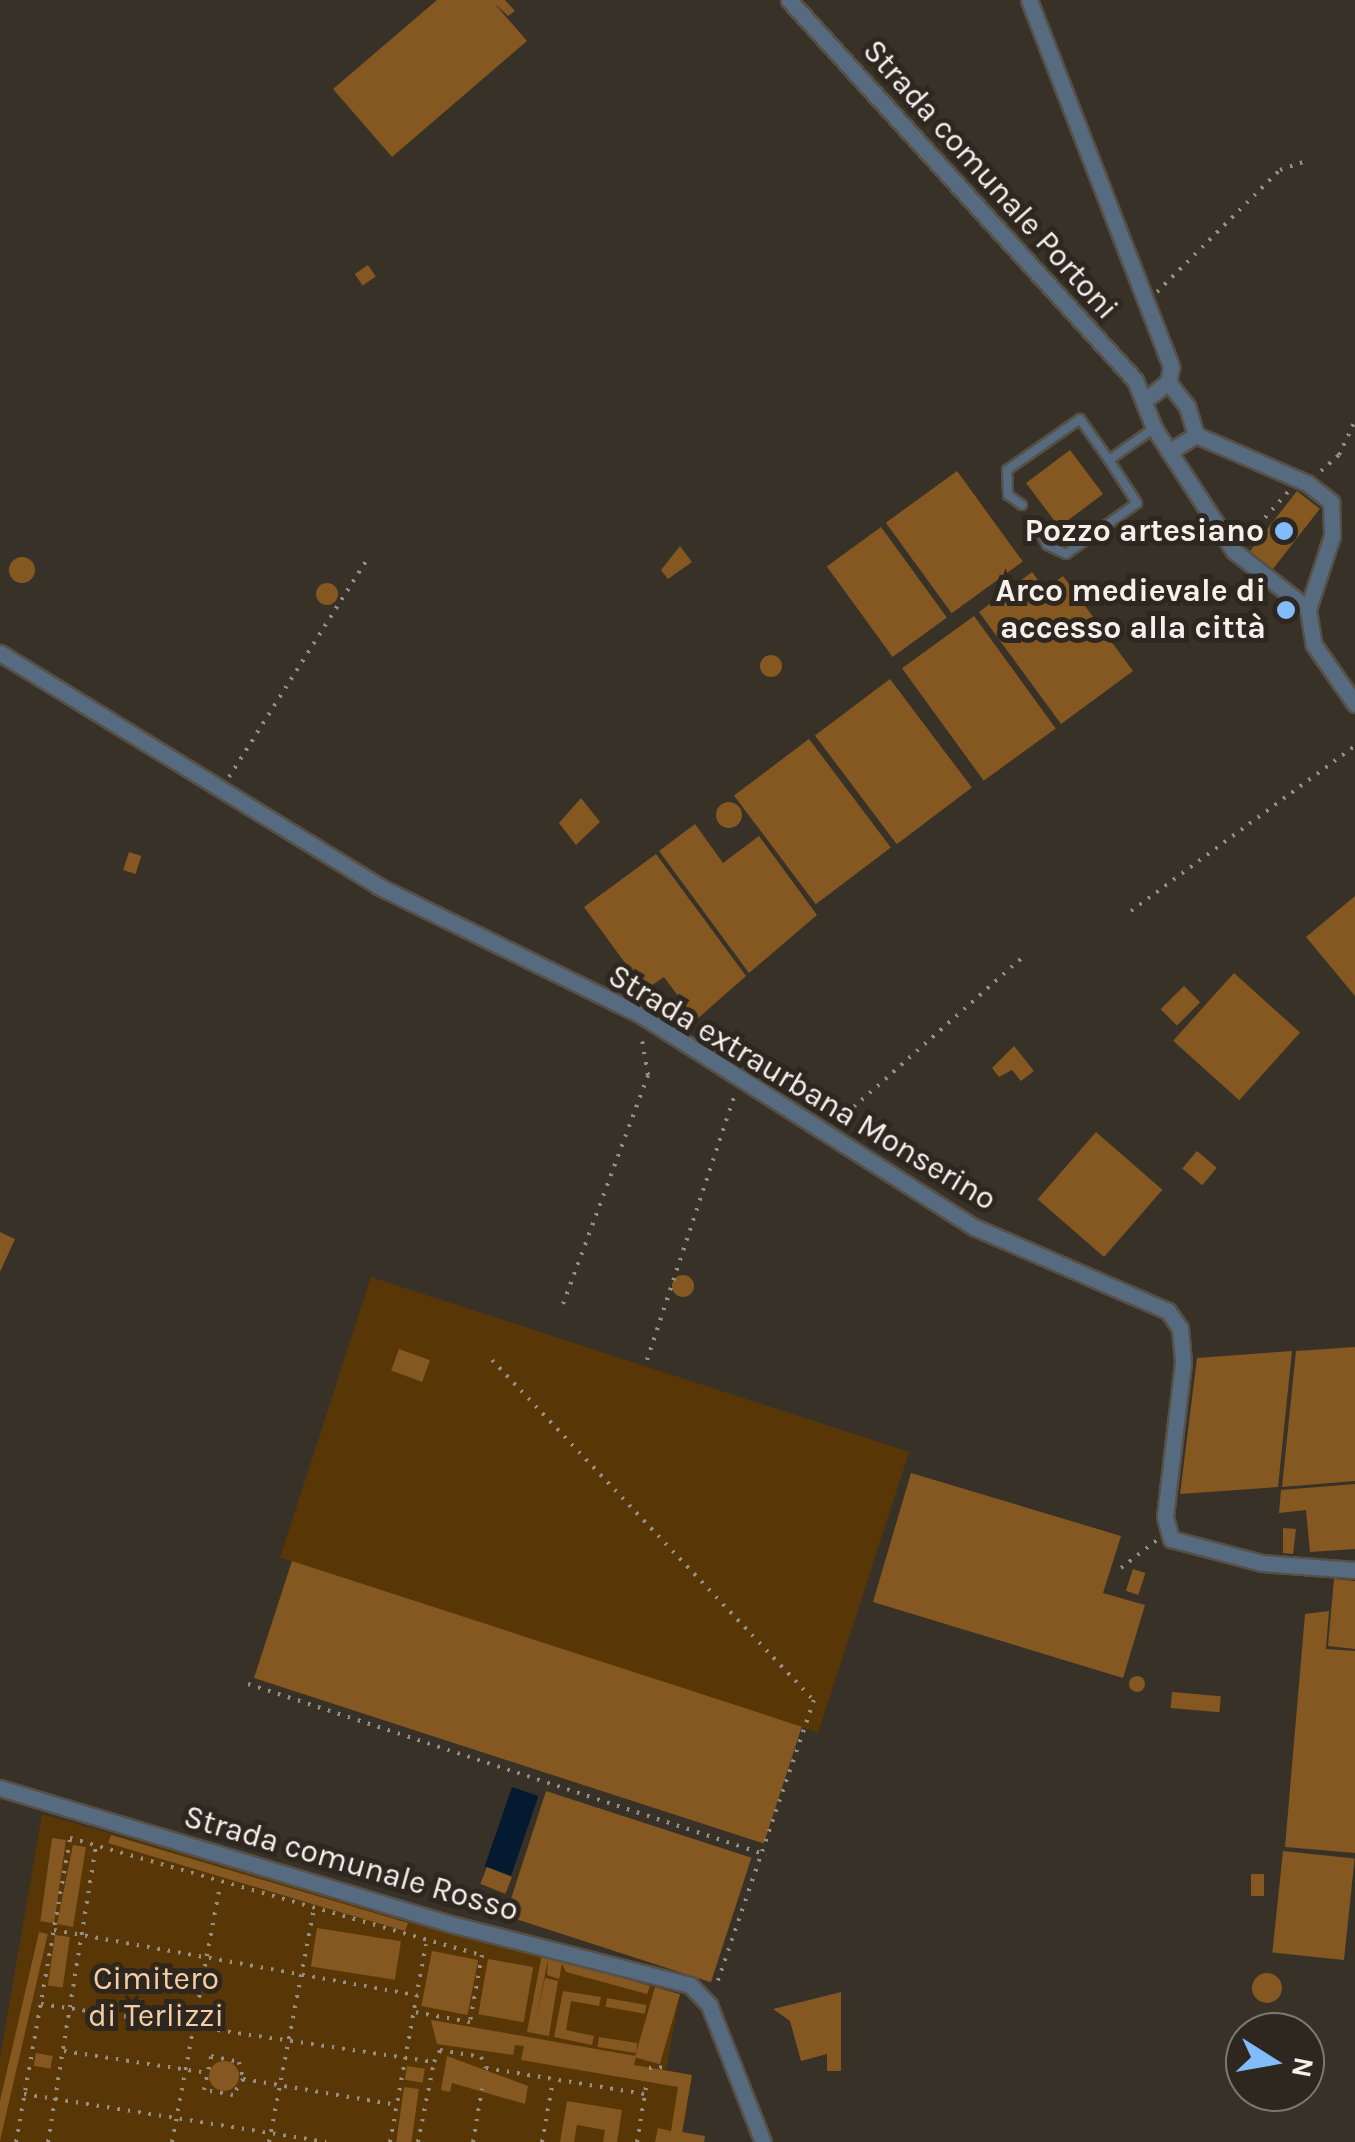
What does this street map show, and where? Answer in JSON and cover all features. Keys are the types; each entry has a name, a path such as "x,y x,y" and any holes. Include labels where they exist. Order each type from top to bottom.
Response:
{"street":[{"name":"Strada comunale Portoni","path":"789,0 1145,400"},
{"path":"1029,0 1171,366 1168,382 1196,434 1307,482 1331,502 1332,536 1308,609 1314,645 1355,704"},
{"path":"1168,382 1145,400 1154,428 1234,551 1308,609"},
{"path":"1170,451 1196,434"},
{"name":"Strada extraurbana Monserino","path":"0,654 378,886 641,1015 826,1137 974,1228 1168,1312 1180,1328 1184,1363 1165,1517 1171,1539"},
{"path":"1171,1539 1262,1563 1355,1570"},
{"name":"Strada comunale Rosso","path":"0,1788 448,1923 690,1985 709,2005"},
{"path":"709,2005 764,2142"}],"lane":[{"path":"1022,505 1008,494 1007,470 1080,420 1137,503 1066,554 1047,545 1038,528"},
{"path":"1109,460 1154,428"}],"path":[{"path":"1147,303 1280,170 1310,160"},
{"path":"1234,551 1339,456 1355,420"},
{"path":"221,789 366,562"},
{"path":"1131,911 1355,746"},
{"path":"826,1137 1024,956"},
{"path":"563,1304 648,1074 641,1015"},
{"path":"647,1360 739,1080"},
{"path":"492,1360 810,1690 814,1712 767,1855 709,2005"},
{"path":"1121,1568 1158,1539 1171,1539"},
{"path":"248,1684 767,1855"},
{"path":"16,2142 70,1838 220,1886 314,1909 426,1944 482,1955 470,2022 414,2012"},
{"path":"48,2142 96,1846"},
{"path":"172,2142 220,1886"},
{"path":"269,2142 314,1909"},
{"path":"54,1930 417,1995"},
{"path":"390,2142 426,1944"},
{"path":"40,2004 434,2062"},
{"path":"418,2142 434,2062 440,2050 482,2058 485,2070 645,2094"},
{"path":"63,2051 207,2072"},
{"path":"210,2056 240,2062 243,2079 233,2095 204,2090 210,2056"},
{"path":"649,2068 667,2067"},
{"path":"243,2079 397,2104"},
{"path":"542,2142 554,2080"},
{"path":"637,2142 647,2081"},
{"path":"472,2142 482,2089"},
{"path":"24,2094 326,2142"}],"green space":[{"path":"371,1277 909,1452 818,1732 280,1558"},
{"name":"Cimitero di Terlizzi","path":"42,1814 680,1994 666,2070 692,2075 683,2132 704,2142 0,2142 0,2058"}],"water":[{"path":"512,1787 538,1796 511,1876 485,1866"}],"building":[{"path":"437,0 505,0 515,11 508,16 494,3 527,41 392,157 333,89"},
{"path":"368,265 376,277 363,286 355,274"},
{"path":"1070,450 1103,494 1059,527 1026,483"},
{"path":"957,471 1023,562 952,613 886,523"},
{"name":"Pozzo artesiano","path":"1297,491 1320,509 1271,572 1248,554"},
{"path":"881,527 947,618 893,657 827,566"},
{"path":"680,546 692,562 668,579 661,570"},
{"path":"22,557 31,561 35,570 31,579 22,583 13,579 9,570 13,561"},
{"path":"1032,572 1045,589 1063,576 1133,671 1061,724 979,612"},
{"path":"323,583 331,583 338,594 331,605 323,605 316,598 316,590"},
{"path":"974,616 1056,728 984,781 902,668"},
{"path":"771,655 779,658 779,674 771,677 763,674 760,666 763,658"},
{"path":"890,679 972,788 897,844 815,736"},
{"path":"809,739 891,848 816,904 734,796"},
{"path":"581,798 600,822 576,845 559,823"},
{"path":"729,802 738,806 742,815 738,824 729,828 720,824 716,815 720,806"},
{"path":"695,824 723,863 759,836 817,915 749,973 659,851"},
{"path":"129,852 141,856 135,874 123,870"},
{"path":"656,854 746,976 696,1020 664,977 645,990 584,907"},
{"path":"1355,896 1355,996 1306,937"},
{"path":"1234,973 1300,1033 1239,1100 1173,1041"},
{"path":"1184,986 1200,1002 1177,1026 1161,1009"},
{"path":"1014,1046 1034,1071 1021,1081 1012,1070 999,1077 992,1068"},
{"path":"1096,1132 1162,1190 1104,1257 1038,1199"},
{"path":"1197,1151 1217,1168 1202,1185 1182,1169"},
{"path":"0,1232 15,1239 0,1272"},
{"path":"683,1275 691,1278 691,1294 683,1297 675,1294 672,1286 675,1278"},
{"path":"1355,1347 1355,1481 1282,1487 1296,1351"},
{"path":"399,1349 430,1360 422,1382 391,1371"},
{"path":"1292,1351 1278,1487 1180,1494 1197,1358"},
{"path":"911,1473 1121,1536 1103,1593 1145,1605 1123,1678 873,1602"},
{"path":"1355,1484 1355,1549 1310,1552 1306,1510 1279,1513 1281,1490"},
{"path":"1283,1528 1296,1529 1293,1554 1283,1553"},
{"path":"292,1561 802,1727 764,1844 254,1678"},
{"path":"1133,1569 1145,1573 1138,1595 1126,1591"},
{"path":"1334,1579 1355,1581 1355,1649 1328,1646"},
{"path":"1329,1611 1326,1649 1355,1651 1355,1853 1285,1847 1305,1614"},
{"path":"1137,1676 1145,1684 1137,1692 1129,1684"},
{"path":"1172,1692 1221,1696 1219,1712 1171,1708"},
{"path":"546,1791 751,1858 711,1982 506,1916"},
{"path":"111,1835 408,1923 405,1931 309,1903 108,1843"},
{"path":"52,1838 66,1840 54,1923 40,1921"},
{"path":"73,1845 86,1847 73,1927 57,1924"},
{"path":"1283,1851 1355,1859 1344,1960 1272,1952"},
{"path":"487,1867 512,1877 505,1894 480,1884"},
{"path":"1251,1874 1264,1874 1264,1896 1251,1896"},
{"path":"317,1928 401,1941 395,1980 311,1967"},
{"path":"39,1932 48,1934 0,2141 0,2101"},
{"path":"55,1935 70,1937 63,1988 48,1986"},
{"path":"432,1951 478,1960 467,2015 421,2006"},
{"path":"542,1954 650,1986 647,1994 566,1972 562,1964 559,1979 547,1975 548,1960 535,2023 545,1978 558,1981 549,2036 527,2032"},
{"path":"488,1959 533,1967 524,2022 478,2014"},
{"path":"1267,1973 1277,1978 1282,1988 1277,1998 1267,2003 1257,1998 1252,1988 1257,1978"},
{"path":"655,1987 680,1994 660,2064 635,2057"},
{"path":"563,1991 601,1997 599,2006 571,2001 566,2030 594,2036 592,2045 554,2037"},
{"path":"841,1992 841,2071 827,2071 827,2054 801,2061 790,2021 773,2009"},
{"path":"607,1998 646,2005 645,2014 605,2007"},
{"path":"431,2020 636,2056 634,2065 692,2075 682,2132 705,2136 704,2142 655,2142 658,2128 671,2131 678,2087 521,2060 524,2046 515,2045 513,2055 437,2044"},
{"path":"599,2037 638,2043 636,2053 597,2047"},
{"path":"36,2053 53,2056 50,2069 34,2066"},
{"path":"447,2056 528,2086 525,2104 452,2083 450,2092 441,2090"},
{"path":"224,2061 238,2070 239,2076 230,2090 224,2091 210,2082 209,2076 218,2062"},
{"path":"407,2066 425,2069 423,2083 405,2080"},
{"path":"404,2087 419,2089 411,2142 396,2142"},
{"path":"567,2101 622,2110 617,2142 603,2142 605,2130 577,2125 574,2142 560,2142"}],"place":[{"name":"Pozzo artesiano","path":"1284,531"},
{"name":"Arco medievale di accesso alla città","path":"1286,610"}]}
